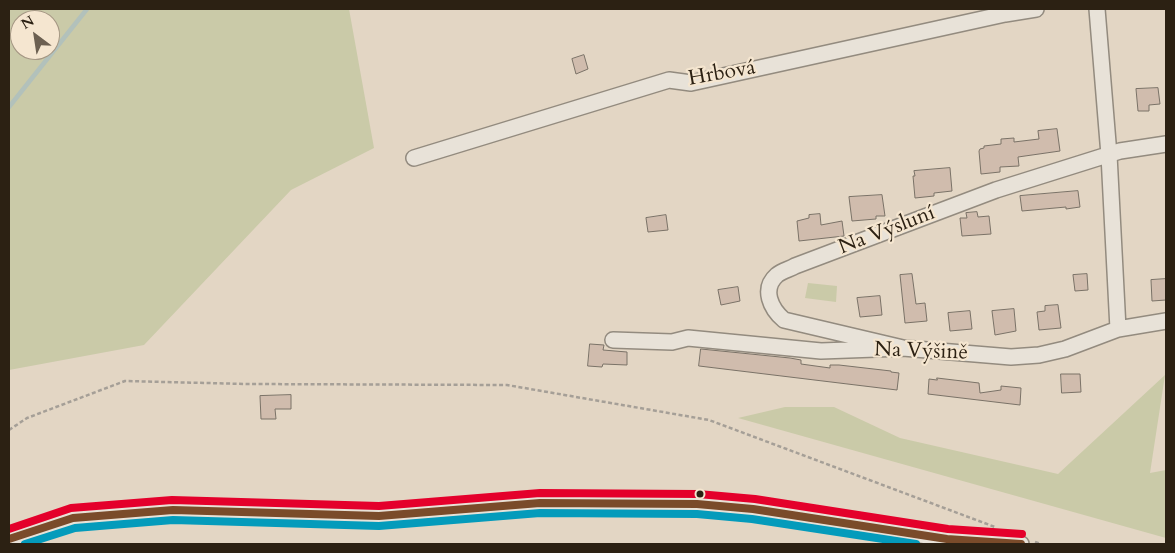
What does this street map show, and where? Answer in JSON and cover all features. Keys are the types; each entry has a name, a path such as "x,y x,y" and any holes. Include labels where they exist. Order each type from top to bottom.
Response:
{"street":[{"name":"Hrbová","path":"414,158 669,80 691,83 996,16 1036,9"},
{"path":"1097,9 1109,155 1118,329"},
{"name":"Na Výsluní","path":"903,348 784,320 776,313 772,305 769,293 770,285 777,275 803,263 996,190 1120,151 1166,144"},
{"name":"Na Výšině","path":"613,340 672,342 688,338 822,351 903,348 1011,357 1039,355 1065,349 1118,329 1166,321"},
{"path":"9,539 73,518 173,510 379,516 540,503 697,504 753,509 947,539 1026,542"}],"path":[{"path":"9,430 27,418 125,381 256,384 507,385 709,420 995,527"},
{"path":"1026,542 1041,544"}],"green space":[{"path":"9,9 349,9 374,148 291,190 144,345 9,370"},
{"path":"808,283 837,286 836,302 805,298"},
{"path":"1165,375 1150,473 1166,470 1166,538 738,418 785,407 834,407 900,438 1058,474"}],"building":[{"path":"584,55 588,69 576,74 572,59"},
{"path":"1158,88 1160,104 1149,105 1149,111 1138,111 1136,89"},
{"path":"1057,129 1060,151 1018,157 1019,166 1000,167 1000,172 981,174 979,151 984,146 1001,144 1001,139 1014,138 1014,142 1039,139 1038,131"},
{"path":"950,168 952,191 934,193 934,196 915,198 914,171"},
{"path":"1078,191 1080,207 1022,211 1020,196"},
{"path":"882,195 885,216 876,216 876,219 852,221 849,197"},
{"path":"977,212 978,217 989,216 991,234 962,236 960,218 967,218 966,213"},
{"path":"820,214 821,225 842,221 844,236 799,241 797,221 809,218 809,215"},
{"path":"666,215 668,230 648,232 646,218"},
{"path":"912,274 916,304 925,303 927,321 905,323 900,275"},
{"path":"1087,274 1088,290 1075,291 1073,275"},
{"path":"1166,279 1166,300 1152,301 1151,280"},
{"path":"738,287 740,301 721,305 718,290"},
{"path":"880,296 882,315 860,317 857,298"},
{"path":"1058,305 1061,328 1039,330 1037,312 1045,311 1045,306"},
{"path":"1014,309 1016,331 995,335 992,311"},
{"path":"970,311 972,329 950,331 948,313"},
{"path":"590,344 604,345 603,350 627,352 627,365 603,364 602,367 588,366"},
{"path":"701,349 790,358 801,360 801,364 830,368 830,365 839,365 891,371 899,373 897,390 699,366"},
{"path":"1061,374 1080,374 1081,392 1062,393"},
{"path":"937,378 979,383 980,393 1001,390 1001,386 1021,388 1020,405 928,394 929,379 937,380"},
{"path":"291,395 291,409 275,409 276,419 261,419 260,396"}],"waterway":[{"path":"9,107 87,9"}],"transit line":[{"path":"9,529 71,508 172,500 379,506 540,493 698,494 755,499 948,529 1022,534"},
{"path":"9,539 73,518 173,510 379,516 540,503 697,504 753,509 947,539 1021,544"},
{"path":"25,544 75,528 173,520 379,526 540,513 697,514 752,519 916,544"}]}
